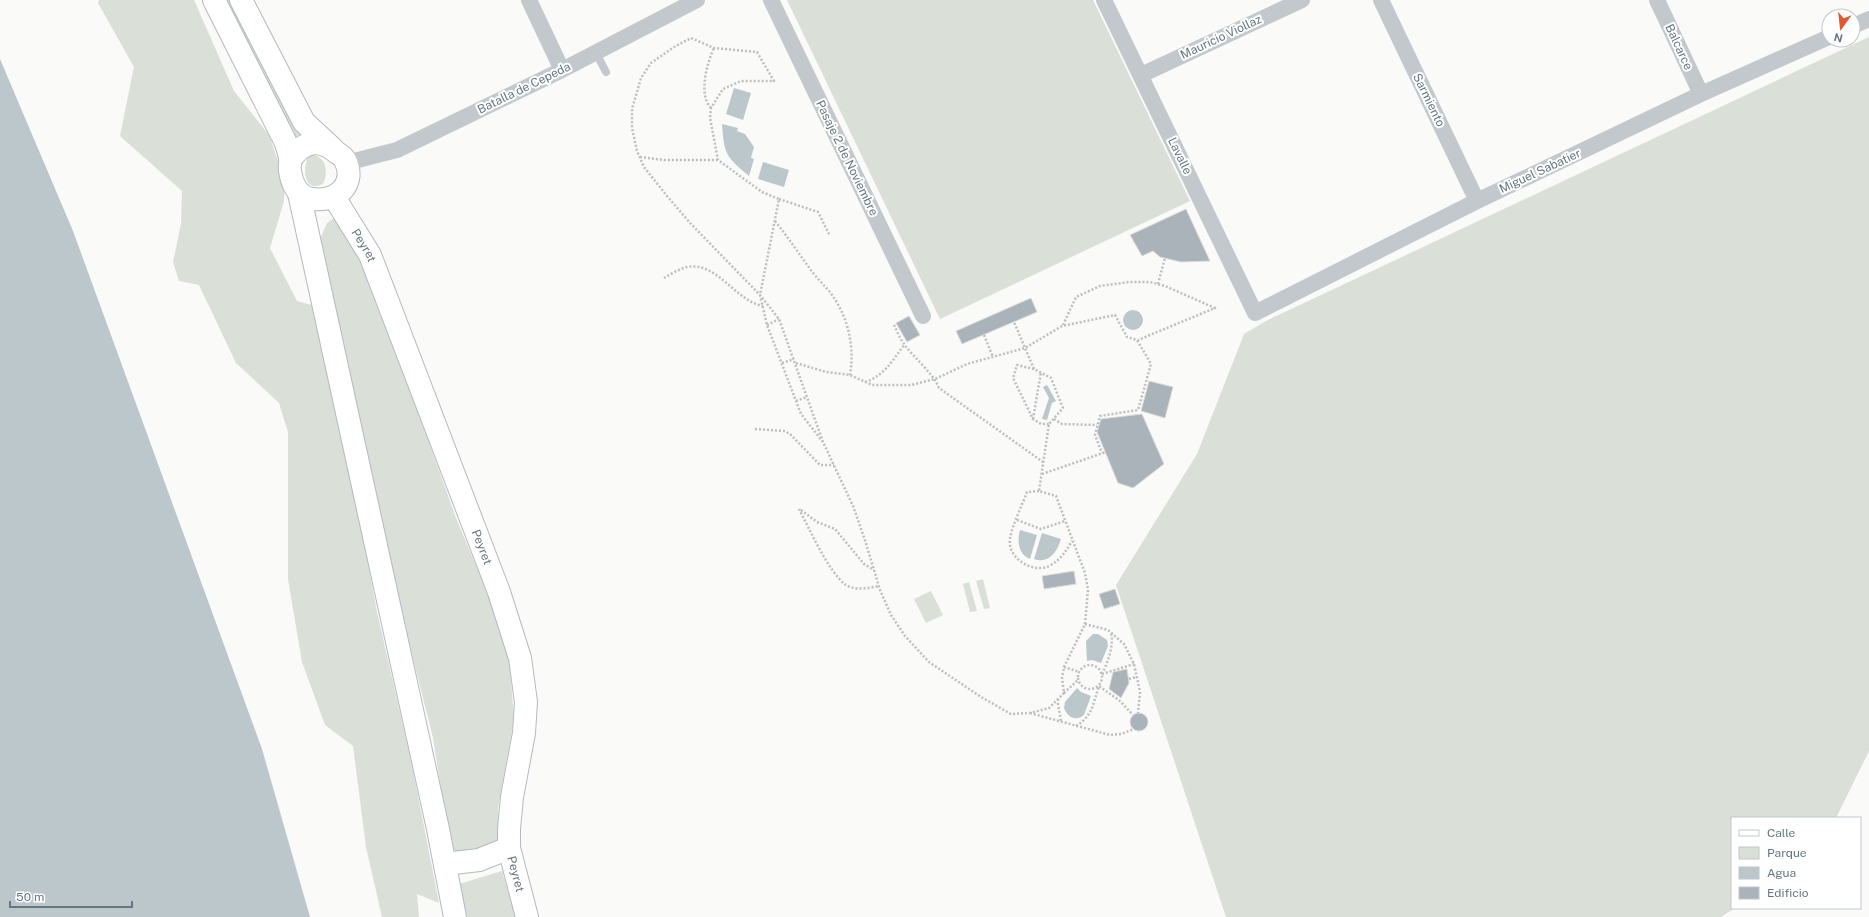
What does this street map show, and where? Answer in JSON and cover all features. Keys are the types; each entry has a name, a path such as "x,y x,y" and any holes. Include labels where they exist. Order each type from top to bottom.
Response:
{"street":[{"path":"214,0 285,140 290,160 292,180 299,193 305,215 445,864 455,917"},
{"path":"241,0 304,122 339,155 349,174 345,186 334,197 328,200 311,199 299,193"},
{"path":"529,0 562,70"},
{"name":"Batalla de Cepeda","path":"339,155 397,150 562,70 697,0"},
{"name":"Pasaje 2 de Noviembre","path":"771,0 923,316"},
{"name":"Lavalle","path":"1104,0 1255,313"},
{"name":"Mauricio Viollaz","path":"1141,75 1302,0"},
{"name":"Sarmiento","path":"1381,0 1477,201"},
{"name":"Balcarce","path":"1657,0 1701,94"},
{"name":"Miguel Sabatier","path":"1255,313 1477,201 1701,94 1821,41"},
{"path":"290,160 296,151 303,145 317,142 339,155"},
{"name":"Peyret","path":"334,197 370,255 499,592 520,658 526,702 524,733 512,797 509,848 527,917"},
{"path":"445,864 479,860 509,848"}],"lane":[{"path":"596,53 606,72"}],"path":[{"path":"718,160 710,118 711,108 724,89 741,81 774,81 757,52 714,48 691,38 674,47 651,63 642,78 632,109 632,128 640,158 644,167 692,224 760,295 779,319 823,442 853,506 891,615 905,636 929,662 981,697 1012,714 1030,713 1049,708 1078,680"},
{"path":"711,108 707,104 705,78 708,63 714,48"},
{"path":"640,158 664,160 718,160 762,192 818,212 830,236"},
{"path":"779,199 760,295 767,325 801,414 823,442"},
{"path":"775,221 800,252 807,266 831,293 844,316 850,338 852,353 850,375"},
{"path":"1158,284 1165,258"},
{"path":"664,278 686,268 702,268 716,275 746,300 763,306"},
{"path":"795,363 826,372 850,375 872,385 910,385 935,379 966,364 1025,348 1062,326 1115,315 1127,337 1137,340 1214,308 1158,284 1129,282 1100,286 1076,297 1062,326"},
{"path":"767,325 779,319"},
{"path":"1014,322 1034,369"},
{"path":"894,325 904,345 935,379 939,388 1043,462"},
{"path":"984,335 993,357"},
{"path":"1042,474 1104,452 1095,435 1100,416 1138,410 1151,364 1137,340"},
{"path":"865,382 875,379 882,374 904,345"},
{"path":"782,363 794,359"},
{"path":"1039,492 1049,424 1063,408 1051,378 1034,369 1017,365 1013,378 1033,419 1041,424 1049,424"},
{"path":"1033,419 1041,372"},
{"path":"796,401 807,397"},
{"path":"1054,418 1062,424 1097,426"},
{"path":"755,429 784,431 790,434 820,465 834,465"},
{"path":"1064,693 1062,678 1064,667 1085,624 1088,590 1085,573 1073,541 1065,521 1056,496 1039,492 1028,492 1010,540 1013,552 1022,562 1033,567 1048,566 1061,559 1073,541"},
{"path":"875,570 864,564 835,529 817,522 798,509 836,575 847,586 866,589 880,586"},
{"path":"1017,520 1041,529 1065,521"},
{"path":"1085,624 1108,630 1124,644 1134,664 1140,692 1138,713"},
{"path":"1076,726 1085,721 1090,712 1102,678 1102,674 1107,664 1112,639 1110,633"},
{"path":"1102,674 1134,664"},
{"path":"1102,674 1100,670 1093,666 1085,666 1079,672 1078,680 1081,685 1087,689 1099,686 1120,701 1133,715"},
{"path":"1064,667 1079,672"},
{"path":"1129,679 1137,678"},
{"path":"1058,699 1061,722"},
{"path":"1030,713 1110,735 1121,734 1134,729"}],"green space":[{"path":"99,0 194,0 234,91 269,135 285,181 284,201 270,248 297,301 315,306 345,439 377,612 412,765 439,903 417,894 419,917 382,917 366,847 353,746 325,725 302,662 288,579 288,432 279,403 236,363 199,285 179,281 173,262 181,224 182,191 120,136 134,67 98,3"},
{"path":"222,0 233,0 302,134 294,138"},
{"path":"787,0 1093,0 1190,201 940,319"},
{"path":"1869,37 1869,751 1836,817 1731,817 1731,909 1733,909 1721,917 1226,917 1116,585 1197,454 1244,334 1266,321 1846,48 1861,48 1861,41"},
{"path":"309,155 319,157 325,164 326,174 323,184 316,186 311,185 306,178 305,166"},
{"path":"334,218 355,242 395,347 456,518 496,613 510,667 514,720 498,808 499,841 495,849 455,853 450,846 433,738 397,594 317,246 327,223"},
{"path":"983,579 990,608 984,609 976,581"},
{"path":"969,582 977,611 970,612 963,584"},
{"path":"931,591 943,615 926,623 914,599"},
{"path":"502,871 516,917 467,917 459,884"}],"water":[{"path":"0,59 73,231 262,749 310,917 0,917"},
{"path":"734,88 751,93 743,120 726,114"},
{"path":"722,124 738,128 737,131 745,134 754,147 751,158 754,159 749,176 735,164 725,149"},
{"path":"763,162 789,170 784,187 758,179"},
{"path":"1129,310 1137,310 1143,316 1143,324 1137,330 1129,330 1123,324 1123,316"},
{"path":"1047,385 1056,401 1052,403 1047,420 1042,419 1049,398 1043,387"},
{"path":"1020,530 1037,535 1030,559 1023,554 1019,546"},
{"path":"1042,533 1061,539 1052,556 1044,560 1034,559"},
{"path":"1093,634 1098,634 1107,640 1108,646 1101,663 1092,660 1087,661 1086,641"},
{"path":"1077,688 1081,692 1091,696 1084,715 1078,718 1072,718 1064,708 1065,702"}],"building":[{"path":"1186,209 1210,261 1181,262 1160,257 1153,251 1142,256 1130,235"},
{"path":"1031,298 1037,312 962,344 956,331"},
{"path":"909,316 920,335 907,342 896,323"},
{"path":"1149,381 1173,387 1165,418 1141,411"},
{"path":"1142,414 1164,464 1133,488 1118,483 1097,432 1101,419"},
{"path":"1074,571 1076,584 1044,589 1042,576"},
{"path":"1115,589 1120,604 1104,609 1099,594"},
{"path":"1127,669 1129,683 1121,698 1109,689 1113,672"},
{"path":"1139,713 1145,716 1148,722 1145,728 1139,731 1133,728 1130,722 1133,716"}]}
